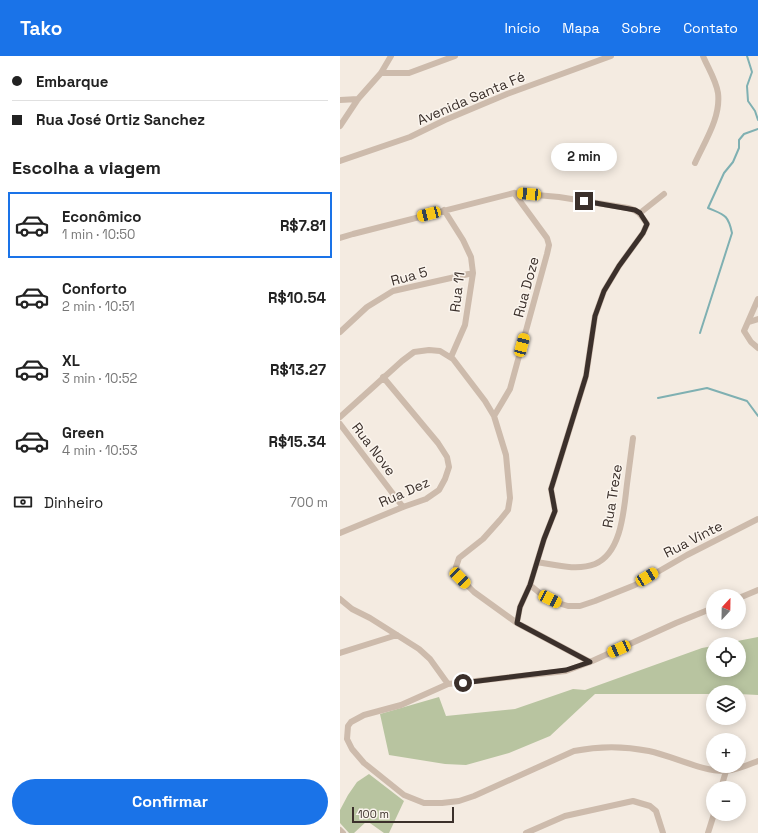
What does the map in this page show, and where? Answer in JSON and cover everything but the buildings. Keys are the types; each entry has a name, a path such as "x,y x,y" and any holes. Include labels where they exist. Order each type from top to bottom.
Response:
{"street":[{"path":"340,126 358,99 381,73 391,56"},
{"path":"381,73 409,73 455,56"},
{"name":"Avenida Santa Fé","path":"340,161 410,137 445,120 507,94 611,56"},
{"path":"695,163 717,115 718,103 718,94 715,83 703,56"},
{"path":"340,100 358,99"},
{"path":"340,238 514,193 559,197 628,208 640,213 647,224 643,233 619,266 608,285 595,316 586,376 551,489 555,511 530,585 520,607 517,623"},
{"name":"Rua Doze","path":"494,416 510,389 548,246 547,238 514,193"},
{"path":"640,213 664,194"},
{"name":"Rua 11","path":"444,210 463,240 471,257 473,273 465,324 451,357"},
{"name":"Rua 5","path":"340,332 366,307 394,291 473,273"},
{"path":"758,299 744,331 751,342 758,348"},
{"path":"749,322 758,319"},
{"path":"340,417 383,377 414,352 429,350 440,351 451,357 485,401 494,416 506,455 510,498 508,510 483,539 460,558 456,567 460,578 474,592 517,623 590,662"},
{"name":"Rua Dez","path":"340,533 426,498 439,490 449,467 447,458 438,443 383,377"},
{"name":"Rua Nove","path":"340,424 403,507"},
{"name":"Rua Treze","path":"537,562 568,567 587,566 604,558 609,552 616,540 622,521 632,438"},
{"name":"Rua Vinte","path":"530,585 542,595 558,603 568,606 580,606 635,584 687,555 758,520"},
{"path":"746,595 758,590"},
{"path":"340,599 352,609 370,618 419,650 430,659 448,684"},
{"path":"706,611 590,662 566,670 448,684 401,705 364,715 351,722 348,726 347,739 352,749 364,763 404,795 419,801 442,803 459,801 474,796 574,751 590,748 610,747 651,752 706,769"},
{"path":"340,653 397,635"},
{"path":"746,766 758,761"},
{"path":"526,833 565,816 633,801 650,806 656,811 663,833"},
{"path":"708,833 712,821"},
{"path":"340,830 343,833"}],"green space":[{"path":"758,637 758,695 746,694 746,685 706,685 706,694 595,694 550,736 509,753 466,765 445,764 389,755 380,714 439,697 446,716 515,709 573,689 585,690 706,647 706,677 746,677 746,639"},
{"path":"369,774 404,801 389,833 384,833 367,821 354,833 349,833 340,823 340,810 357,782"}],"waterway":[{"path":"747,56 752,72 747,86 748,101 755,111 758,120"},
{"path":"700,333 732,233 727,219 718,212 708,208 724,173 733,162 739,148 739,140 744,134 758,129"},
{"path":"658,398 707,388 747,401 758,416"}],"route":[{"path":"463,683 566,670 590,662 517,623 520,607 530,585 544,539 555,511 551,489 586,376 595,316 604,291 619,266 643,233 647,224 640,213 635,210 584,201"}]}
